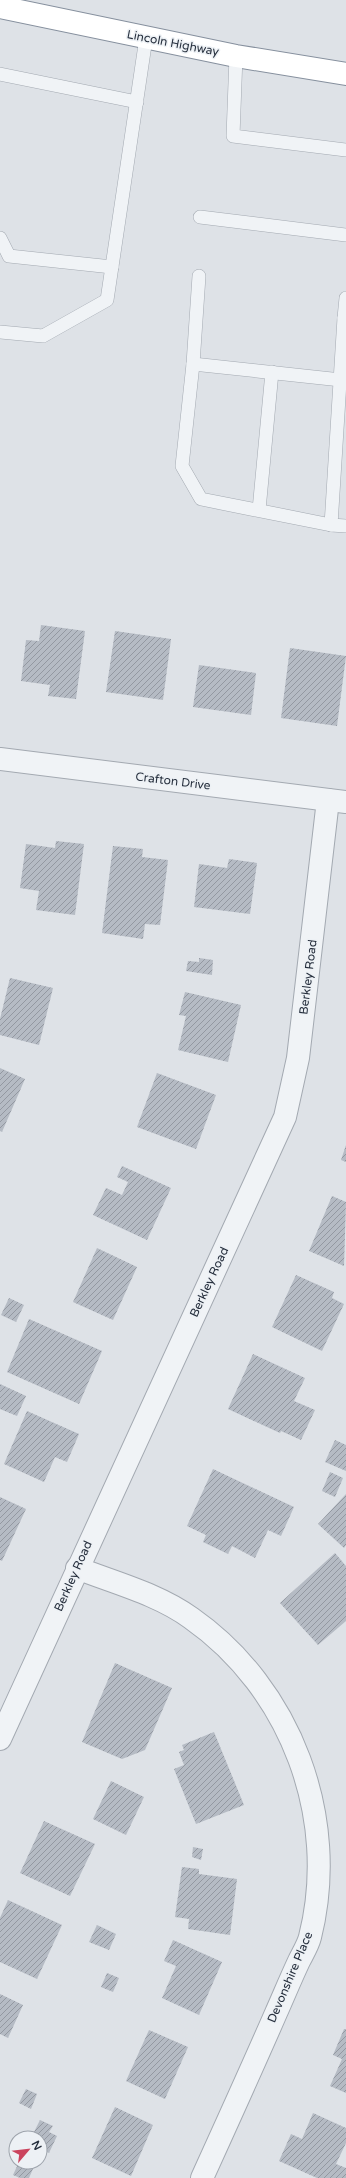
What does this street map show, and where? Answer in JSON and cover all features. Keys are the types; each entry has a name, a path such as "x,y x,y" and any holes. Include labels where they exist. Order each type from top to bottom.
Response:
{"highway":[{"name":"Lincoln Highway","path":"0,7 236,56 346,74"}],"street":[{"name":"Crafton Drive","path":"0,759 337,801"},
{"name":"Berkley Road","path":"0,1739 77,1568 285,1117 298,1058 337,801"},
{"name":"Devonshire Place","path":"77,1568 162,1601 190,1617 221,1642 253,1676 294,1741 311,1792 317,1826 319,1873 310,1938 202,2178"}],"lane":[{"path":"0,332 43,336 107,300 146,38"},
{"path":"236,56 233,136 346,150"},
{"path":"0,74 137,102"},
{"path":"200,217 346,235"},
{"path":"0,238 9,256 112,267"},
{"path":"199,276 193,364 182,466 201,499 331,525 346,526"},
{"path":"331,525 346,298"},
{"path":"193,364 340,380"},
{"path":"259,510 272,372"}],"building":[{"path":"41,625 85,631 76,699 48,696 50,685 21,681 26,640 39,641"},
{"path":"115,631 171,639 163,700 106,692"},
{"path":"290,648 346,656 337,726 281,718"},
{"path":"199,665 256,673 251,715 193,707"},
{"path":"56,841 84,844 75,915 36,910 39,891 20,888 26,844 55,848"},
{"path":"113,846 143,849 142,857 168,860 160,925 145,924 143,939 102,933"},
{"path":"229,859 257,863 250,914 194,907 199,864 227,868"},
{"path":"199,958 213,960 212,975 186,971 188,961 199,962"},
{"path":"10,978 53,988 39,1045 0,1035 0,1019"},
{"path":"185,992 241,1005 228,1062 178,1050 186,1016 179,1015"},
{"path":"0,1068 25,1079 2,1132 0,1131"},
{"path":"157,1073 216,1095 196,1149 137,1127"},
{"path":"346,1145 346,1162 341,1160"},
{"path":"122,1166 171,1188 147,1240 93,1215 106,1188 122,1195 128,1182 117,1177"},
{"path":"332,1196 346,1202 344,1266 309,1251"},
{"path":"97,1248 137,1267 113,1320 73,1302"},
{"path":"296,1275 334,1292 332,1298 344,1304 322,1351 272,1327"},
{"path":"9,1298 24,1305 16,1322 1,1315"},
{"path":"29,1319 102,1351 79,1404 7,1372"},
{"path":"253,1354 305,1378 294,1401 315,1410 301,1440 281,1431 280,1433 228,1409"},
{"path":"0,1384 26,1396 17,1416 0,1409"},
{"path":"27,1411 79,1434 67,1462 55,1457 44,1482 4,1464"},
{"path":"335,1440 346,1445 346,1471 325,1462"},
{"path":"213,1469 294,1507 281,1536 268,1530 255,1558 232,1546 228,1554 203,1542 206,1535 187,1526"},
{"path":"330,1472 343,1478 335,1497 322,1491"},
{"path":"346,1494 346,1545 344,1548 318,1524"},
{"path":"0,1497 26,1509 2,1561 0,1560"},
{"path":"335,1553 346,1566 346,1621 318,1645 280,1603"},
{"path":"115,1663 172,1688 145,1750 122,1759 82,1742"},
{"path":"214,1732 244,1805 196,1824 174,1769 184,1765 179,1752 184,1750 182,1745"},
{"path":"111,1781 144,1797 126,1835 93,1819"},
{"path":"44,1821 95,1844 70,1896 20,1873"},
{"path":"193,1847 203,1849 201,1860 192,1857"},
{"path":"182,1867 199,1869 199,1874 237,1879 230,1935 188,1929 189,1919 175,1917"},
{"path":"8,1900 62,1925 37,1979 0,1962 0,1918"},
{"path":"97,1925 116,1934 109,1950 89,1942"},
{"path":"173,1940 222,1962 199,2015 162,1998 176,1966 164,1961"},
{"path":"107,1973 119,1978 113,1992 101,1987"},
{"path":"0,1994 23,2005 8,2038 0,2034"},
{"path":"344,2029 346,2029 346,2093 330,2086 342,2059 333,2055"},
{"path":"149,2030 188,2047 165,2099 126,2081"},
{"path":"26,2089 37,2094 31,2109 19,2103"},
{"path":"115,2107 153,2125 131,2176 92,2158"},
{"path":"313,2113 346,2128 346,2143 336,2164 346,2168 346,2178 317,2178 279,2161 291,2134 302,2139"},
{"path":"40,2120 53,2126 49,2132 57,2136 49,2153 48,2130 35,2130"},
{"path":"15,2170 32,2170 29,2178 20,2178 13,2175"}]}
